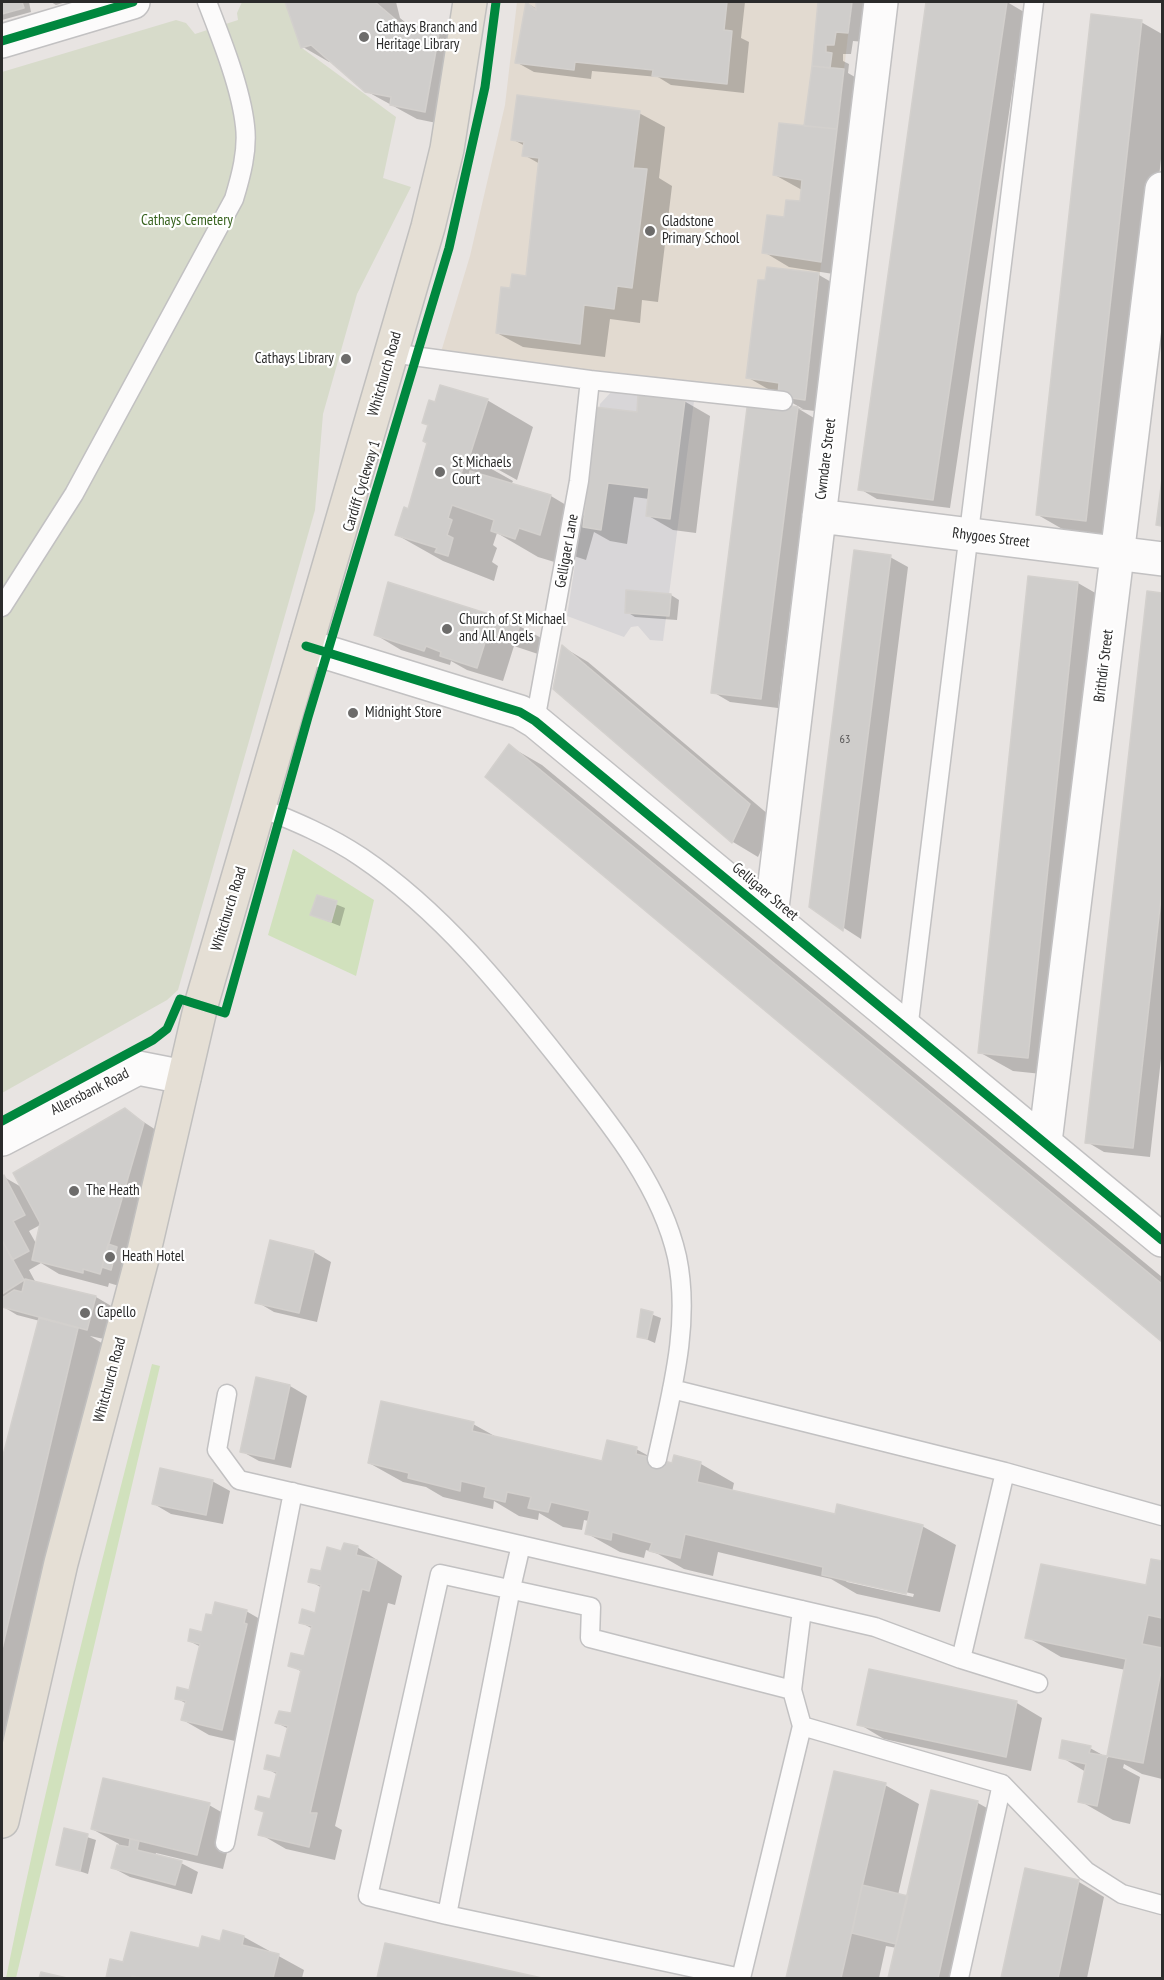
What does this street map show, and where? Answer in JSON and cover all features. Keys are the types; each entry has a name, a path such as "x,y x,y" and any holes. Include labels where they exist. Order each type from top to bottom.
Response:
{"main road":[{"name":"Whitchurch Road","path":"2,1821 61,1563 144,1251 212,965 428,227 447,149 470,2"}],"street":[{"path":"2,42 133,2"},
{"name":"Cwmdare Street","path":"771,916 881,2"},
{"name":"Brithdir Street","path":"1045,1142 1162,189"},
{"name":"Rhygoes Street","path":"819,516 1162,559"},
{"name":"Gelligaer Street","path":"306,646 520,712 535,720 1162,1240"},
{"name":"Allensbank Road","path":"2,1139 138,1068 184,1077"}],"lane":[{"path":"2,607 75,494 234,199 241,175 246,127 207,2"},
{"path":"908,1030 1034,2"},
{"path":"391,352 590,380 783,401"},
{"name":"Gelligaer Lane","path":"535,720 579,481 590,380"},
{"path":"260,807 321,835 362,858 432,915 495,981 611,1127 652,1194 676,1256 682,1308 672,1389 657,1459"},
{"path":"672,1389 1005,1472 1162,1516"},
{"path":"227,1394 217,1450 239,1480 875,1627 961,1659 1038,1683"},
{"path":"961,1659 1005,1472"},
{"path":"225,1843 293,1492"},
{"path":"447,1915 521,1545"},
{"path":"792,1690 590,1638 591,1607 440,1574 368,1896 741,1978 802,1726 792,1690 802,1610"},
{"path":"802,1726 1002,1784 1086,1871 1122,1894 1162,1905"},
{"path":"959,1978 1002,1784"}],"shaded area":[{"name":"Gladstone Primary School","path":"517,2 852,2 805,400 441,352 470,256 505,105"},
{"path":"613,390 694,401 663,641 650,640 638,626 631,627 624,637 567,616 600,404"}],"green space":[{"name":"Cathays Cemetery","path":"242,2 285,2 302,48 396,117 383,178 411,187 357,294 323,414 315,510 178,990 167,1000 2,1093 2,72 176,20 186,23 195,34 238,20 237,13"},
{"path":"293,849 374,900 356,976 268,935"},
{"path":"152,1364 160,1366 16,1978 6,1978 57,1747"}],"building":[{"path":"2,2 22,2 24,8 2,14"},
{"path":"285,2 375,2 402,25 440,28 425,112 390,105 391,97 365,92 311,45 301,48"},
{"path":"526,2 536,10 536,2 727,2 724,30 732,31 727,84 652,76 653,70 575,62 574,70 515,63"},
{"path":"818,2 852,2 848,33 836,32 834,45 826,45 826,52 832,53 830,68 812,66"},
{"path":"926,2 1007,2 933,500 858,490"},
{"path":"1091,14 1142,20 1086,521 1036,515"},
{"path":"812,66 844,69 837,129 804,126"},
{"path":"517,95 640,111 633,168 647,169 632,288 617,286 614,309 584,305 580,344 496,333 501,287 510,288 512,274 526,276 539,158 522,156 524,142 511,140"},
{"path":"779,123 837,129 821,262 762,253 767,215 784,217 786,200 800,201 802,180 773,175"},
{"path":"767,267 819,273 805,400 778,396 779,383 746,378 758,280 765,280"},
{"name":"St Michaels Court","path":"440,385 488,399 470,455 467,454 461,474 469,476 470,471 551,495 540,535 519,528 515,539 491,531 494,520 452,505 448,518 452,520 447,535 453,538 448,556 435,552 437,548 395,535 404,507 408,509 427,443 423,441 428,425 422,423 429,400 435,402"},
{"path":"638,394 685,400 670,519 646,516 649,488 608,483 601,530 583,527 595,407 637,412"},
{"path":"748,400 798,407 761,699 711,693"},
{"path":"1162,479 1162,526 1156,525"},
{"path":"854,550 891,555 843,931 809,907"},
{"path":"1028,576 1078,582 1028,1058 978,1053"},
{"name":"Church of St Michael and All Angels","path":"388,582 520,624 515,641 488,633 477,668 440,656 441,652 426,646 424,651 374,635"},
{"path":"626,590 671,594 669,616 625,613"},
{"path":"1147,591 1162,593 1162,889 1133,1148 1085,1143"},
{"path":"562,645 750,804 732,843 553,689"},
{"path":"509,744 1162,1284 1162,1342 485,777"},
{"path":"317,895 337,901 331,922 310,915"},
{"name":"The Heath","path":"125,1108 144,1123 100,1274 83,1269 83,1273 32,1260 40,1223 13,1173"},
{"path":"4,1175 25,1215 13,1221 29,1251 12,1260 2,1240 2,1177"},
{"path":"2,1240 24,1280 2,1294"},
{"path":"270,1240 314,1251 299,1313 255,1303"},
{"path":"108,1244 117,1247 111,1270 102,1267"},
{"path":"25,1279 96,1296 87,1330 2,1307 2,1298 14,1290 22,1292"},
{"path":"641,1309 653,1312 647,1339 637,1337"},
{"path":"39,1318 78,1328 2,1649 2,1459"},
{"path":"256,1377 290,1385 274,1459 240,1452"},
{"path":"381,1401 474,1422 472,1431 602,1461 607,1440 637,1447 636,1454 672,1463 674,1455 701,1462 697,1482 835,1514 837,1504 923,1525 906,1594 822,1575 823,1567 685,1534 680,1558 649,1551 652,1543 612,1532 611,1540 585,1534 590,1511 551,1502 548,1512 528,1508 531,1497 507,1492 505,1502 484,1497 486,1487 461,1481 460,1491 408,1478 409,1473 368,1463"},
{"path":"160,1468 213,1480 206,1515 152,1504"},
{"path":"344,1543 358,1546 356,1555 377,1560 369,1591 362,1589 310,1813 317,1813 309,1847 258,1835 264,1812 255,1809 258,1796 270,1799 277,1772 264,1769 267,1755 280,1758 288,1726 275,1723 279,1711 291,1713 301,1670 288,1666 291,1653 304,1656 312,1626 299,1623 302,1609 315,1613 321,1585 308,1582 311,1569 321,1571 327,1547 341,1551"},
{"path":"1151,1559 1162,1561 1162,1618 1148,1615 1142,1644 1162,1648 1162,1666 1143,1763 1107,1756 1126,1659 1025,1638 1041,1564 1146,1585"},
{"path":"215,1602 247,1610 244,1623 247,1624 222,1730 181,1720 186,1701 175,1699 177,1687 189,1690 200,1644 188,1641 190,1629 202,1632 206,1614 212,1615"},
{"path":"869,1669 1017,1701 1006,1757 857,1725"},
{"path":"1062,1740 1091,1746 1089,1753 1107,1756 1097,1806 1078,1802 1086,1764 1059,1758"},
{"path":"834,1771 886,1783 841,1978 786,1978"},
{"path":"103,1778 210,1803 197,1855 91,1829"},
{"path":"931,1790 978,1801 938,1978 888,1978"},
{"path":"64,1828 88,1834 80,1871 56,1865"},
{"path":"130,1839 139,1841 137,1850 182,1861 175,1885 111,1868 117,1845 129,1847"},
{"path":"1025,1868 1079,1880 1058,1978 1001,1978"},
{"path":"862,1885 908,1896 896,1944 852,1933"},
{"path":"223,1930 244,1936 242,1945 279,1954 273,1978 143,1978 132,1976 131,1978 106,1978 110,1959 123,1962 131,1932 199,1948 202,1936 220,1941"},
{"path":"385,1943 542,1978 377,1978"},
{"path":"41,1972 67,1978 39,1978"}],"cycle path":[{"path":"2,41 133,2"},
{"name":"Cardiff Cycleway 1","path":"2,1121 153,1040 167,1029 180,999 225,1013 308,717 449,248 485,87 496,2"},
{"path":"306,646 520,712 535,721 1162,1240"}],"place":[{"name":"Cathays Branch and Heritage Library","path":"364,37"},
{"name":"Gladstone Primary School","path":"650,231"},
{"name":"Cathays Library","path":"346,359"},
{"name":"St Michaels Court","path":"440,472"},
{"name":"Church of St Michael and All Angels","path":"447,629"},
{"name":"Midnight Store","path":"353,713"},
{"name":"The Heath","path":"74,1191"},
{"name":"Heath Hotel","path":"110,1257"},
{"name":"Capello","path":"85,1313"}]}
